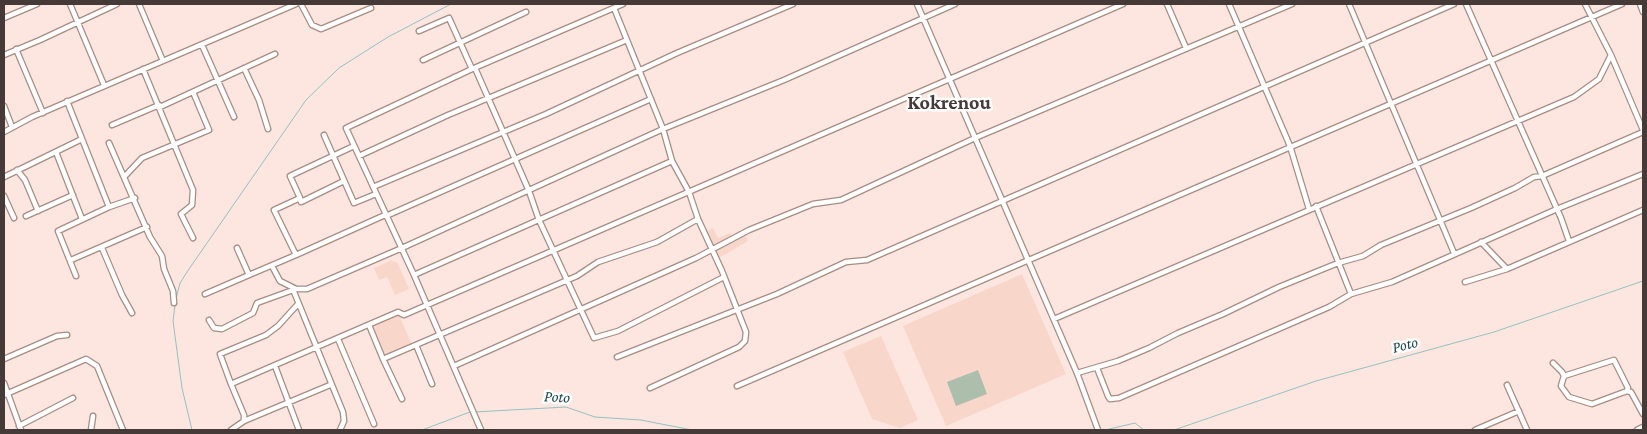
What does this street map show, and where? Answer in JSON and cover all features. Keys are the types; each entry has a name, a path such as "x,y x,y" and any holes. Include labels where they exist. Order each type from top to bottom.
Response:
{"street":[{"path":"4,18 37,4"},
{"path":"70,4 104,85"},
{"path":"4,54 40,40 77,21 117,4"},
{"path":"139,4 163,61"},
{"path":"4,132 104,85 295,4"},
{"path":"301,4 312,25 321,29 370,8"},
{"path":"481,430 402,248 346,128 474,68 623,4"},
{"path":"373,187 503,132 793,4"},
{"path":"917,4 1077,372 1098,430"},
{"path":"209,320 214,328 222,329 253,313 257,303 292,289 307,289 530,191 663,129 784,80 955,4"},
{"path":"231,384 398,312 404,315 1123,4"},
{"path":"1167,4 1186,48"},
{"path":"1229,4 1290,146 1309,209"},
{"path":"454,366 580,311 750,230 813,204 841,200 975,138 1292,4"},
{"path":"1348,4 1366,42 1415,164 1454,253"},
{"path":"616,357 777,294 846,262 867,260 1454,4"},
{"path":"1466,4 1519,121 1569,241"},
{"path":"1077,372 1097,368 1149,348 1279,286 1338,263 1362,256 1381,245 1643,131 1611,55 1585,4"},
{"path":"737,386 1622,4"},
{"path":"1640,4 1643,12"},
{"path":"614,8 663,129 672,161 689,192 698,219 746,332 742,344 650,388"},
{"path":"422,60 526,12"},
{"path":"419,31 449,18 516,158 530,191 539,220 594,338 618,331 724,277"},
{"path":"359,156 488,98 627,40"},
{"path":"202,45 234,117"},
{"path":"16,49 42,113"},
{"path":"112,125 193,92 275,54"},
{"path":"1054,319 1262,232 1309,209 1579,94 1598,79 1611,55"},
{"path":"244,68 259,100 268,129"},
{"path":"142,69 193,190 192,205 181,214 192,238"},
{"path":"125,176 142,158 209,130 193,92"},
{"path":"204,294 272,266 651,99"},
{"path":"68,101 109,207"},
{"path":"4,106 12,127"},
{"path":"324,135 354,203 376,194"},
{"path":"4,176 82,139"},
{"path":"109,143 135,198 150,237 162,256 164,269 173,291 174,303"},
{"path":"344,181 302,202 290,176 354,146"},
{"path":"56,152 82,219"},
{"path":"414,275 672,161"},
{"path":"16,170 25,180 38,211"},
{"path":"1097,368 1108,396 1113,399 1330,307 1351,294 1392,282 1454,253 1643,174"},
{"path":"26,216 73,195"},
{"path":"4,196 14,218"},
{"path":"76,276 58,231 109,207 135,198"},
{"path":"296,255 274,210 300,198"},
{"path":"1316,206 1351,294"},
{"path":"1465,282 1507,269 1643,210"},
{"path":"383,359 567,280 598,262 657,242 698,219"},
{"path":"71,260 147,227"},
{"path":"1481,242 1507,269"},
{"path":"102,248 122,295 132,313"},
{"path":"237,248 249,274"},
{"path":"272,266 280,281 292,289 344,421 340,430"},
{"path":"244,421 244,415 220,354 266,335 278,326 298,304"},
{"path":"369,325 402,399"},
{"path":"4,359 57,336 67,335"},
{"path":"338,339 374,424"},
{"path":"416,345 432,384"},
{"path":"6,394 86,359 97,366 123,430"},
{"path":"1564,376 1614,360 1628,391 1631,392 1643,414"},
{"path":"1553,363 1564,376"},
{"path":"275,366 299,430"},
{"path":"1564,376 1561,386 1565,393 1569,397 1592,404 1628,391"},
{"path":"4,383 6,394 20,428 73,398"},
{"path":"1507,384 1527,430"},
{"path":"231,430 244,421 330,385"},
{"path":"1475,430 1519,411"},
{"path":"91,430 93,416"},
{"path":"1637,430 1643,427"}],"shaded area":[{"path":"713,228 718,238 730,233 734,240 746,236 748,241 719,258 707,231"},
{"path":"390,261 397,262 409,289 395,295 387,277 379,280 374,268"},
{"path":"1022,274 1066,374 946,426 903,326"},
{"path":"399,315 412,345 384,356 372,327"},
{"path":"881,336 918,420 900,428 872,419 843,352"}],"green space":[{"path":"978,370 987,394 956,406 947,382"}],"waterway":[{"path":"176,299 180,283 189,269 306,100 339,68 388,37 451,4"},
{"name":"Poto","path":"1174,430 1316,381 1494,332 1643,281"},
{"path":"175,305 173,321 182,388 192,430"},
{"name":"Poto","path":"474,412 566,407 595,417 641,420 692,430"},
{"name":"Poto","path":"422,430 470,412"},
{"name":"Poto","path":"1105,430 1135,423 1144,430"}],"district":[{"name":"Kokrenou","path":"949,103"}]}
